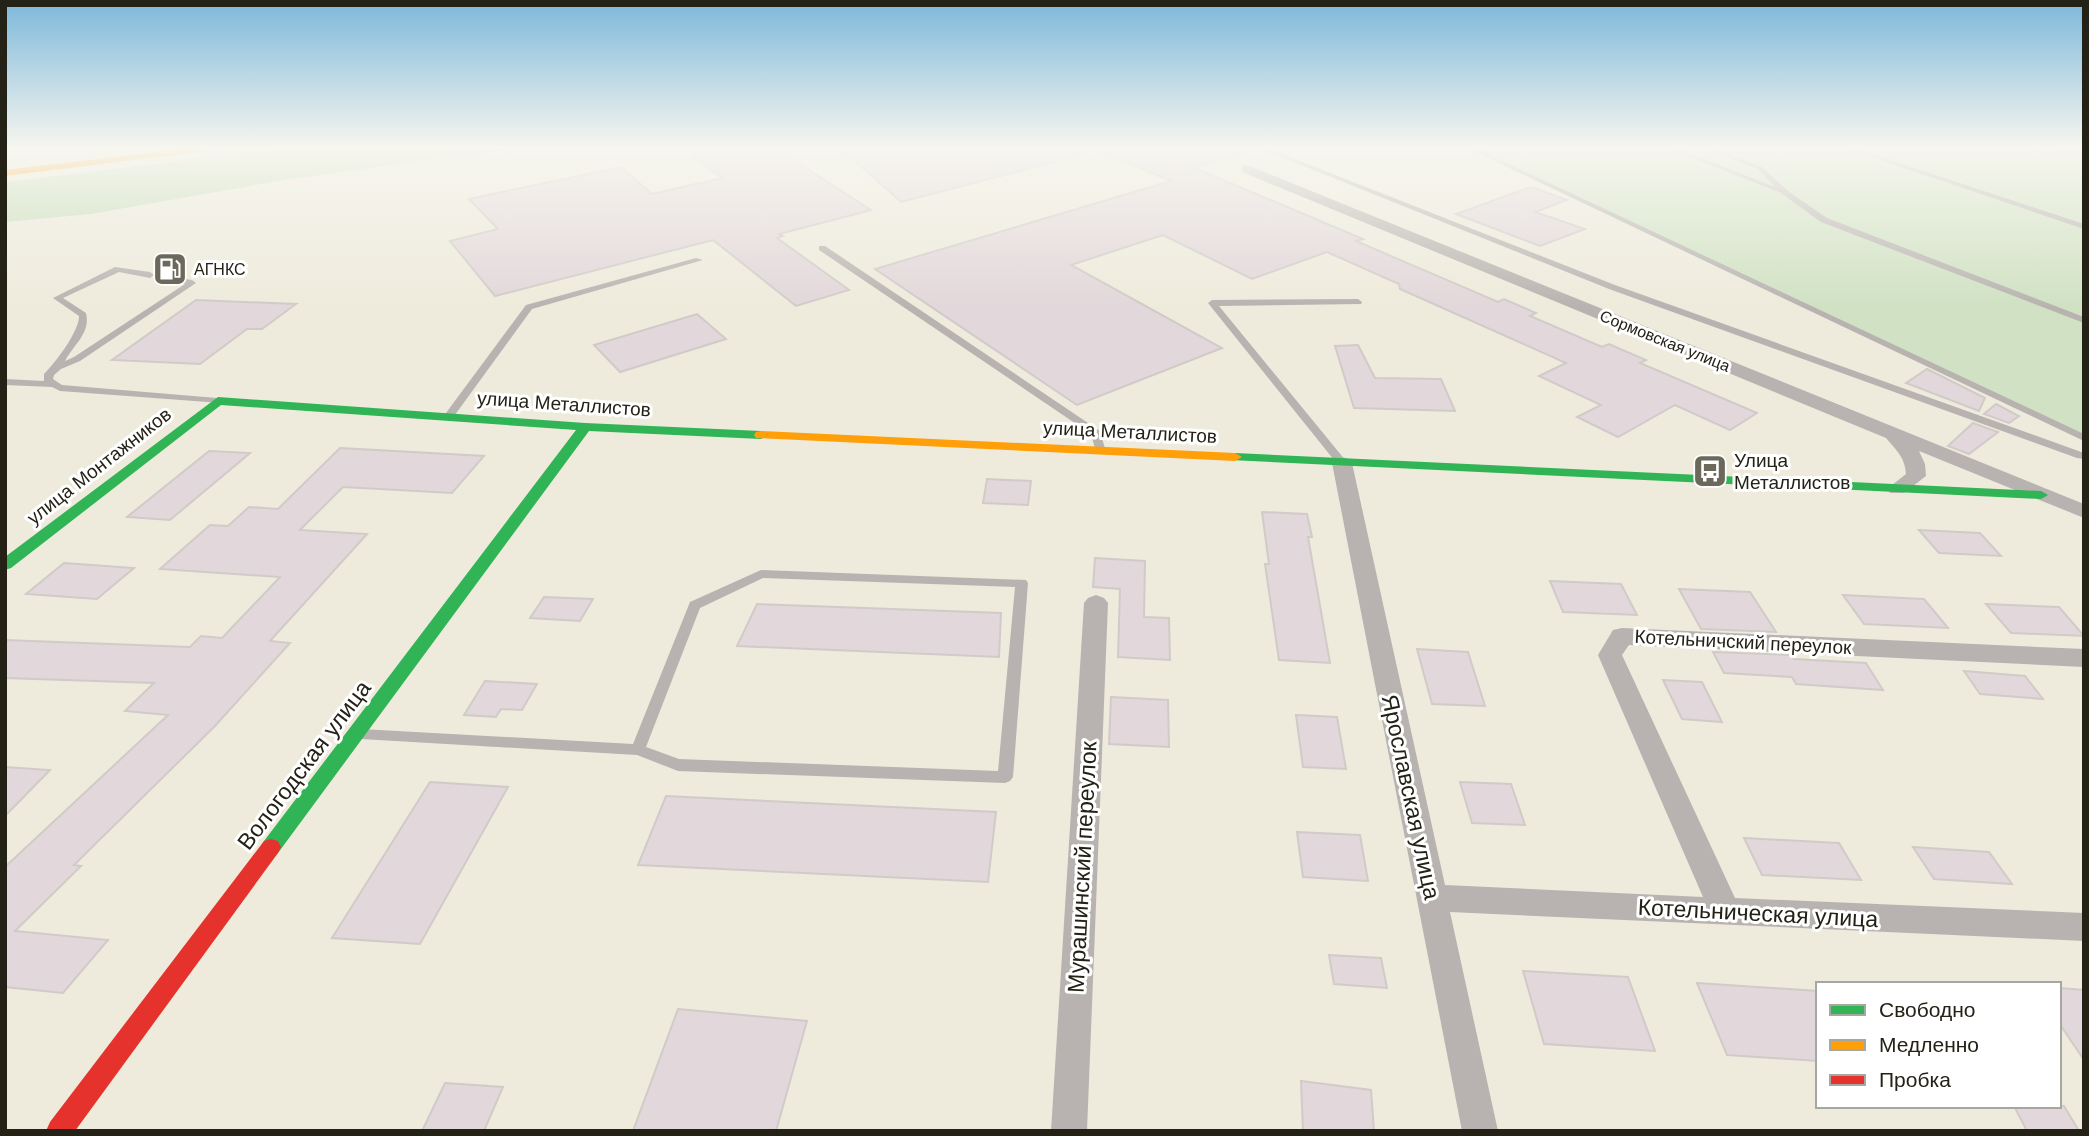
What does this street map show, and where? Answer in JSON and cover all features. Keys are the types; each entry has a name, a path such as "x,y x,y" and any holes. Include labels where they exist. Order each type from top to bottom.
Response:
{"main road":[{"name":"улица Металлистов","path":"218,401 585,427 2041,495"},
{"name":"улица Монтажников","path":"5,565 218,401"},
{"name":"Вологодская улица","path":"59,1131 585,427"}],"street":[{"name":"Сормовская улица","path":"1325,201 2084,512"},
{"path":"1893,434 1910,451 1917,464 1916,476 1897,488"},
{"name":"Ярославская улица","path":"1342,463 1480,1131"},
{"name":"Мурашинский переулок","path":"1069,1131 1096,603"},
{"name":"Котельничский переулок","path":"1725,911 1610,655 1622,636 2084,657"},
{"name":"Котельническая улица","path":"1432,898 2084,927"}],"lane":[{"path":"1395,201 1612,287 2083,456"},
{"path":"1582,201 2084,438"},
{"path":"1796,201 1824,220 2084,320"},
{"path":"2006,201 2084,227"},
{"path":"822,248 1096,433 1101,452"},
{"path":"448,417 529,307 699,260"},
{"path":"58,366 60,356 82,332 84,323 83,315 57,298 118,269 150,275"},
{"path":"52,384 49,374 58,366 76,359 192,283 169,278"},
{"path":"1342,463 1212,303 1358,302"},
{"path":"5,382 52,384 72,390 218,401"},
{"path":"356,734 638,750 678,765 1005,777 1023,583 761,574 695,605 638,750"}],"green space":[{"path":"5,201 165,201 91,214 5,222"},
{"path":"1586,201 2084,201 2084,436"}],"building":[{"path":"471,201 857,201 871,210 779,234 783,236 777,238 849,290 796,306 713,240 495,296 450,241 498,229"},
{"path":"1104,201 1273,201 1363,239 1356,241 1498,302 1504,299 1536,313 1530,316 1602,347 1609,344 1646,360 1640,363 1757,413 1730,430 1675,405 1618,437 1577,417 1601,405 1539,376 1566,363 1400,289 1399,284 1327,252 1252,279 1163,235 1071,265 1222,348 1077,405 875,269"},
{"path":"1492,201 1564,201 1535,212 1585,229 1540,246 1456,214"},
{"path":"196,300 296,304 262,329 247,329 200,364 112,360"},
{"path":"697,314 726,339 620,372 594,345"},
{"path":"1358,345 1375,378 1441,379 1455,411 1354,408 1335,346"},
{"path":"1927,369 1985,398 1979,411 1906,383"},
{"path":"1996,404 2019,416 2009,423 1984,414"},
{"path":"1973,423 1998,432 1969,454 1948,446"},
{"path":"340,448 484,456 452,493 343,487 300,530 367,534 270,641 290,643 215,726 74,865 81,866 15,931 108,940 63,993 5,987 5,867 168,715 125,711 154,683 5,678 5,640 190,647 201,636 222,638 280,577 160,569 210,525 228,526 249,507 278,509"},
{"path":"209,451 250,453 170,520 127,517"},
{"path":"987,479 1031,481 1028,505 983,503"},
{"path":"1262,512 1307,514 1312,537 1308,537 1330,663 1279,660 1265,564 1269,564"},
{"path":"1919,530 1980,533 2001,556 1939,553"},
{"path":"1095,558 1145,561 1144,617 1169,618 1170,660 1118,657 1120,589 1093,587"},
{"path":"64,563 134,568 97,599 26,594"},
{"path":"1550,581 1621,584 1637,615 1563,612"},
{"path":"1679,589 1750,592 1776,632 1701,629"},
{"path":"1843,595 1924,599 1948,628 1864,624"},
{"path":"544,597 593,599 580,621 530,618"},
{"path":"757,604 1001,613 999,657 737,646"},
{"path":"1986,604 2059,607 2084,636 2011,633"},
{"path":"1417,649 1468,652 1485,706 1432,704"},
{"path":"1713,652 1791,655 1794,659 1866,663 1883,690 1796,684 1792,677 1724,673"},
{"path":"1964,671 2025,676 2043,699 1980,694"},
{"path":"1663,680 1702,682 1722,722 1682,719"},
{"path":"485,681 537,684 522,710 501,709 496,717 464,715"},
{"path":"1111,697 1168,700 1169,747 1109,744"},
{"path":"1296,715 1337,717 1346,769 1303,767"},
{"path":"5,767 50,770 5,816"},
{"path":"430,782 508,787 420,944 332,938"},
{"path":"1460,782 1511,784 1525,825 1472,823"},
{"path":"666,796 996,812 988,882 638,865"},
{"path":"1297,832 1360,835 1368,881 1303,877"},
{"path":"1744,838 1839,843 1861,880 1762,875"},
{"path":"1913,847 1989,852 2012,884 1934,879"},
{"path":"1329,955 1381,958 1387,988 1334,984"},
{"path":"1523,971 1628,977 1655,1051 1544,1044"},
{"path":"1697,983 1816,991 1816,1061 1727,1055"},
{"path":"2061,988 2084,990 2084,1060 2061,1026"},
{"path":"678,1009 807,1021 776,1131 633,1131"},
{"path":"1301,1081 1371,1090 1374,1131 1303,1131"},
{"path":"445,1083 503,1087 484,1131 422,1131"},
{"path":"2064,1106 2079,1131 2027,1131 2015,1108"}],"traffic: fast":[{"path":"5,565 218,401 585,427 761,435"},
{"path":"271,847 585,427"},
{"path":"1235,457 2041,495"}],"traffic: slow":[{"path":"761,435 1235,457"}],"traffic: jam":[{"path":"59,1131 271,847"}],"place":[{"name":"АГНКС","path":"170,269"},
{"name":"Улица Металлистов","path":"1710,471"}]}
